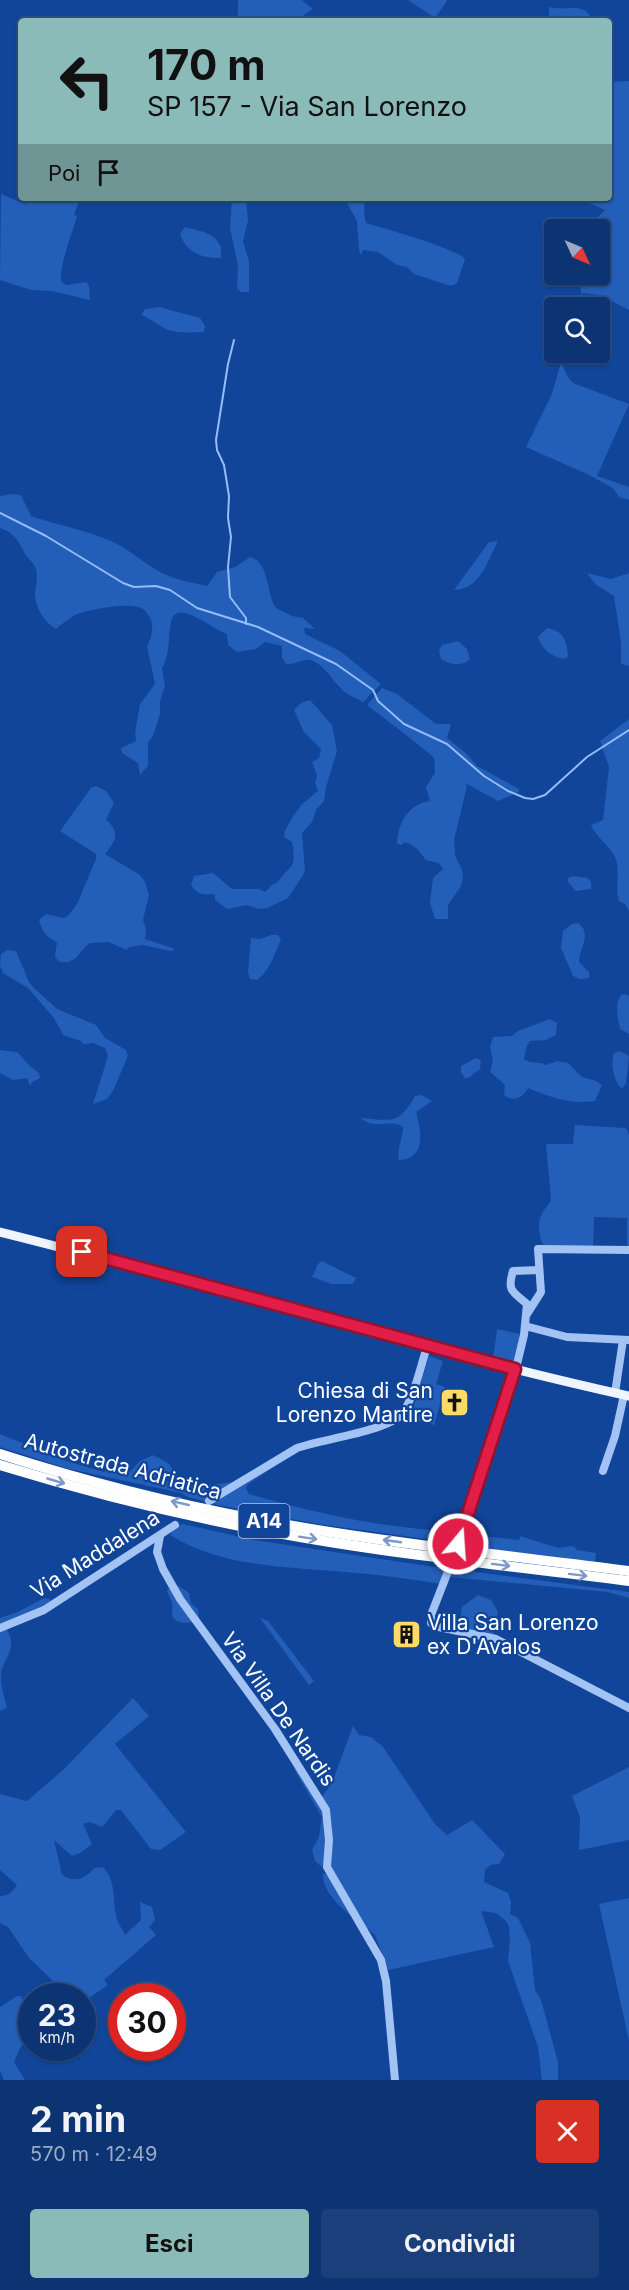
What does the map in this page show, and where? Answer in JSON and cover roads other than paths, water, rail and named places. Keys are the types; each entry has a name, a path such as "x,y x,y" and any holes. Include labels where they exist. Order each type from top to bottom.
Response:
{"highway":[{"name":"Autostrada Adriatica","path":"0,1454 120,1488 264,1521 629,1571"},
{"name":"Autostrada Adriatica","path":"0,1465 131,1502 277,1533 353,1546 629,1581"}],"main road":[{"path":"0,1232 118,1261 427,1347 623,1394"}],"street":[{"path":"526,1315 541,1292 538,1249 629,1250"},
{"path":"458,1544 515,1369 525,1326 527,1304 510,1289 509,1283 513,1271 539,1270"},
{"path":"525,1326 567,1337 626,1340 623,1394 615,1436 603,1471"},
{"path":"209,1501 297,1448 398,1419 409,1402 427,1347"},
{"name":"Via Maddalena","path":"0,1628 44,1610 176,1524"},
{"name":"Via Villa De Nardis","path":"160,1536 158,1552 163,1569 180,1599 275,1729 326,1810 329,1840 327,1867 381,1960 386,1981 394,2080"},
{"path":"449,1569 431,1616 431,1623 434,1626 496,1639 629,1708"}],"waterway":[{"path":"234,340 216,440 217,450 224,465 229,496 230,597 246,618 246,624"},
{"path":"0,513 46,536 123,583 134,587 156,586 170,590 197,608 258,627 336,664 373,690 378,701 404,724 447,744 484,776 508,791 525,798 533,799 545,795 587,757 629,730"}],"place":[{"name":"Chiesa di San Lorenzo Martire","path":"454,1402"},
{"name":"Villa San Lorenzo ex D'Avalos","path":"406,1634"}]}
